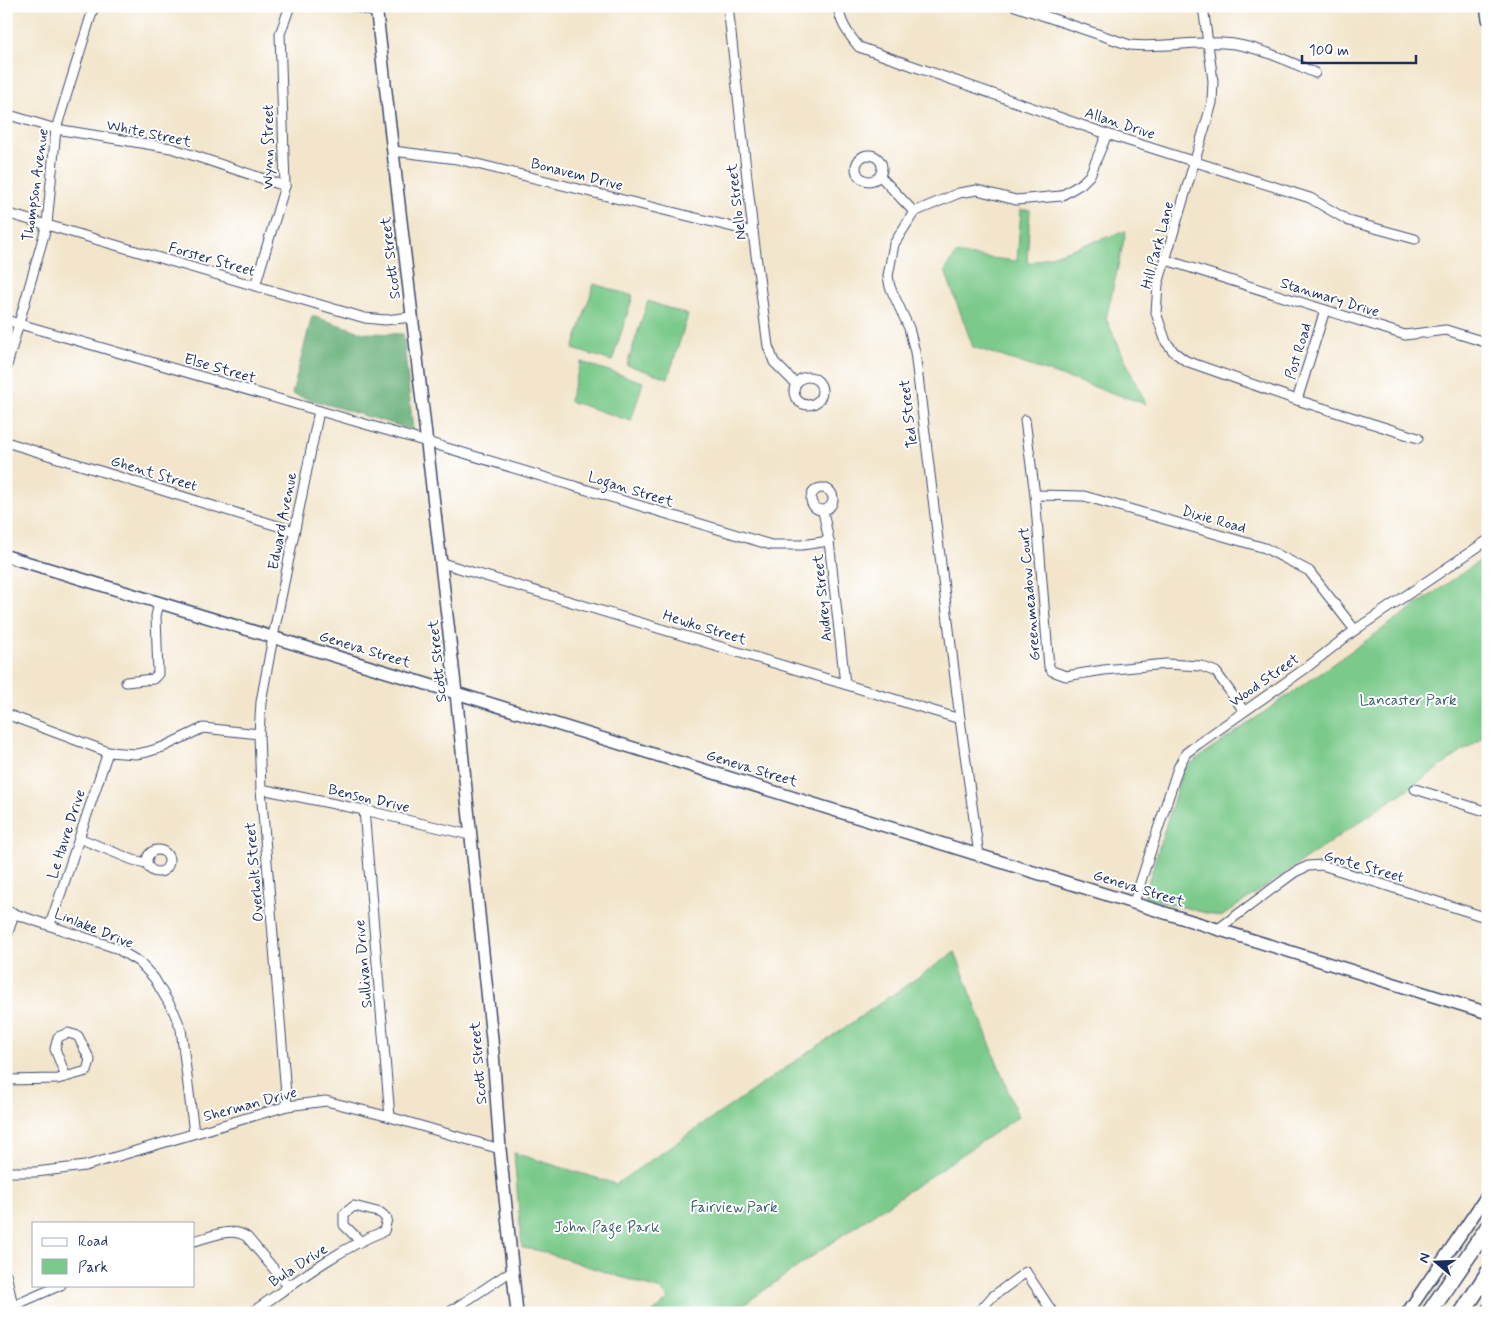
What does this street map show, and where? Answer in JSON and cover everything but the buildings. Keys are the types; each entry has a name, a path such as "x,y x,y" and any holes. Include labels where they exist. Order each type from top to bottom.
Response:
{"highway":[{"path":"1429,1313 1488,1227"},
{"path":"1462,1313 1488,1273"}],"main road":[{"path":"1487,6 1488,19"},
{"name":"Scott Street","path":"376,10 456,692 492,1039 500,1149 517,1313"},
{"name":"Geneva Street","path":"6,556 456,692 1488,1013"},
{"path":"1407,1313 1488,1194"},
{"path":"1486,1313 1488,1309"}],"street":[{"name":"Thompson Avenue","path":"6,368 47,224 56,129 94,6"},
{"name":"Wynn Street","path":"255,286 284,186 280,34 290,6"},
{"path":"353,6 376,10"},
{"name":"Nello Street","path":"728,6 753,232 768,346 774,362 796,384"},
{"name":"Allan Drive","path":"838,6 844,28 859,48 1107,134 1310,198 1349,220 1415,239"},
{"path":"1015,6 1130,45 1144,47 1222,43 1238,45 1280,58 1315,73"},
{"name":"Hill Park Lane","path":"1203,6 1213,80 1212,103 1158,284 1156,313 1166,342 1174,352 1186,361 1297,400 1418,438"},
{"name":"White Street","path":"6,114 56,129 171,148 284,186"},
{"path":"880,176 914,212 959,192 977,190 1016,200 1061,196 1081,184 1090,175 1107,134"},
{"name":"Bonavem Drive","path":"393,151 456,158 753,232"},
{"name":"Forster Street","path":"6,212 365,318 385,320 412,317"},
{"name":"Ted Street","path":"914,212 894,244 888,276 890,286 909,328 915,352 960,718 979,855"},
{"name":"Stanmary Drive","path":"1166,260 1405,335 1446,330 1488,343"},
{"name":"Post Road","path":"1297,400 1325,310"},
{"name":"Else Street","path":"6,320 426,442"},
{"name":"Edward Avenue","path":"273,637 319,411"},
{"name":"Greenmeadow Court","path":"1025,420 1035,495 1049,668 1066,676 1166,664 1200,666 1216,672 1244,711"},
{"name":"Ghent Street","path":"6,442 294,531"},
{"name":"Logan Street","path":"426,442 771,545 802,545 829,542"},
{"name":"Dixie Road","path":"1035,495 1084,496 1264,548 1309,571 1355,630"},
{"name":"Audrey Street","path":"823,511 829,542 845,684"},
{"name":"Wood Street","path":"1134,902 1178,768 1186,754 1306,668 1355,630 1488,540"},
{"name":"Hewko Street","path":"442,563 960,718"},
{"path":"126,682 153,679 158,674 156,616 159,603"},
{"name":"Overholt Street","path":"273,637 261,702 259,734 261,789 287,1106"},
{"path":"6,714 108,752 136,754 147,752 164,747 203,728 259,734"},
{"name":"Le Havre Drive","path":"50,925 108,752"},
{"name":"Benson Drive","path":"261,789 364,810 470,835"},
{"path":"1415,789 1488,812"},
{"name":"Sullivan Drive","path":"364,810 390,1117"},
{"path":"79,838 132,860 146,863"},
{"name":"Grote Street","path":"1218,929 1295,872 1308,866 1322,865 1488,918"},
{"path":"6,940 10,912"},
{"name":"Linlake Drive","path":"10,912 116,948 139,962 154,978 174,1012 181,1029 194,1133"},
{"path":"6,1080 58,1079 66,1077 87,1070 90,1060 78,1036 68,1033 58,1037 56,1049 66,1077"},
{"name":"Sherman Drive","path":"6,1172 36,1172 85,1166 287,1106 326,1101 390,1117 500,1149"},
{"name":"Bula Drive","path":"251,1313 360,1241 384,1232 387,1219 380,1213 354,1206 344,1214 344,1225 360,1241"},
{"path":"195,1241 234,1231 241,1233 247,1237 288,1287"},
{"path":"448,1313 513,1270"},
{"path":"978,1313 992,1297 1026,1272 1053,1313"},
{"path":"6,1274 12,1309 59,1286"}],"green space":[{"path":"1021,210 1030,210 1027,262 1030,263 1126,231 1106,319 1146,404 973,347 945,271 956,254 1017,261"},
{"path":"594,284 633,296 612,361 573,349"},
{"path":"648,301 688,315 668,378 627,365"},
{"path":"312,316 364,333 403,334 413,430 292,394"},
{"path":"581,362 643,382 631,421 569,401"},
{"name":"Lancaster Park","path":"1488,555 1488,734 1221,917 1144,897 1183,769"},
{"name":"Fairview Park","path":"955,952 1018,1117 844,1234 732,1313 652,1313 669,1299 661,1290 537,1250 522,1248 514,1153 616,1184"}],"park label":[{"name":"John Page Park","path":"607,1227"}]}
